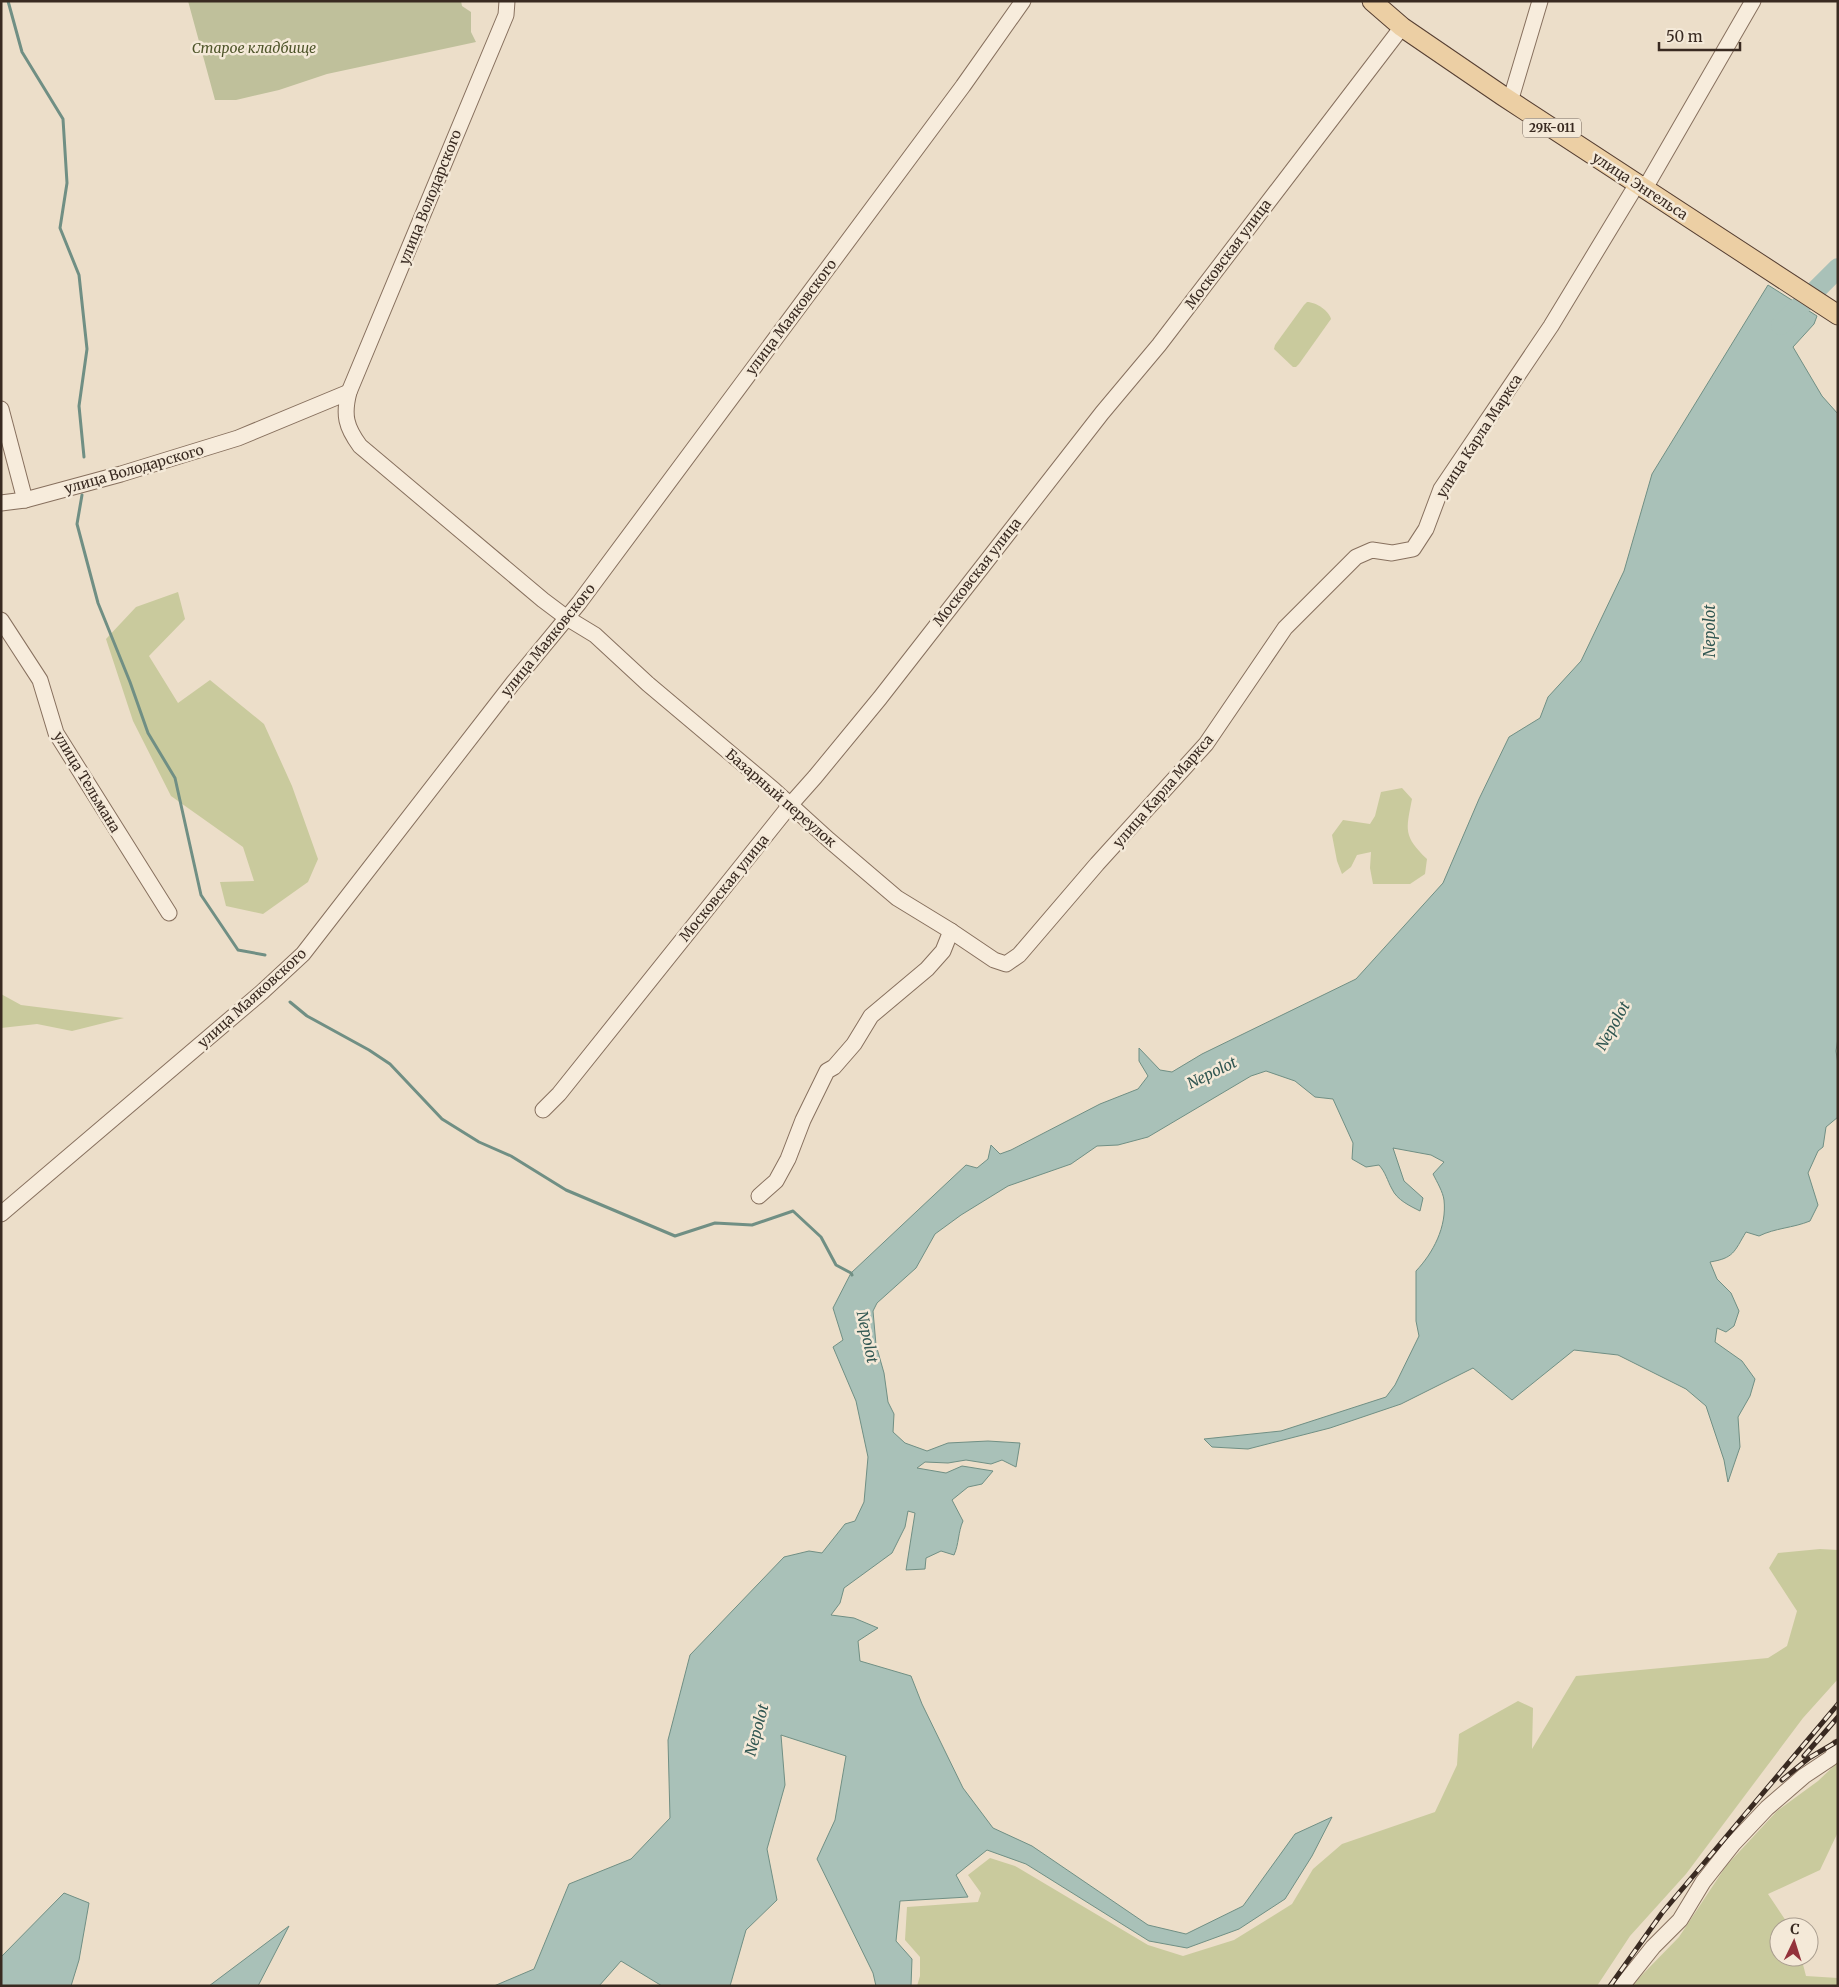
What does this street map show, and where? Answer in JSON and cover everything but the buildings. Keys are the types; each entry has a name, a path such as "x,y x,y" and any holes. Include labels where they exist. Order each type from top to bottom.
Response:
{"main road":[{"name":"улица Энгельса","path":"1372,1 1402,27 1503,96 1838,315"}],"street":[{"name":"улица Володарского","path":"507,1 506,15 349,392 345,406 351,433 360,446 567,618"},
{"name":"улица Маяковского","path":"1,1214 303,954 513,683 567,618 957,94 1022,1"},
{"path":"1503,96 1512,95 1540,1"},
{"name":"улица Карла Маркса","path":"1006,964 1019,955 1206,744 1285,628 1356,557 1372,550 1392,553 1413,549 1426,529 1442,489 1551,326 1637,184 1648,182 1754,1"},
{"name":"Московская улица","path":"543,1110 559,1094 791,804 880,698 1102,413 1160,345 1402,27"},
{"name":"улица Володарского","path":"1,503 25,500 121,474 238,438 349,392"},
{"path":"1,409 25,500"},
{"name":"Базарный переулок","path":"567,618 595,635 648,684 791,804 897,898 951,930 994,960 1006,964"},
{"name":"улица Тельмана","path":"1,620 40,680 56,733 169,913"},
{"path":"759,1196 776,1182 827,1071 834,1067 854,1044 871,1016 927,969 943,951 951,930"},
{"path":"1622,1986 1653,1947 1680,1920 1704,1882 1733,1844 1767,1808 1804,1776 1831,1758 1838,1747"}],"green space":[{"name":"Старое кладбище","path":"188,1 461,1 462,6 471,12 471,32 476,42 327,74 279,90 236,100 215,100"},
{"path":"1307,302 1322,308 1331,319 1299,364 1293,367 1274,349"},
{"path":"178,592 185,619 149,656 178,703 210,680 264,724 292,786 318,859 308,882 263,914 226,906 220,882 254,881 243,847 171,796 133,721 106,639 136,607"},
{"path":"1402,788 1412,799 1408,818 1408,832 1414,844 1427,859 1425,874 1410,884 1373,884 1370,868 1371,852 1357,855 1351,867 1342,874 1337,861 1332,835 1343,820 1370,824 1375,816 1381,792"},
{"path":"1,994 21,1005 124,1018 72,1031 37,1024 1,1028"},
{"path":"1820,1549 1838,1550 1838,1679 1803,1718 1686,1874 1630,1936 1597,1986 917,1986 920,1976 920,1957 905,1940 907,1907 978,1902 981,1893 968,1875 990,1858 1015,1866 1148,1945 1183,1956 1234,1940 1292,1904 1313,1869 1342,1844 1435,1812 1457,1765 1459,1734 1518,1701 1533,1708 1532,1749 1576,1676 1768,1658 1787,1646 1797,1611 1769,1568 1778,1553"},
{"path":"1838,1762 1838,1832 1820,1870 1768,1894 1783,1917 1769,1917 1769,1967 1804,1967 1806,1976 1838,1978 1838,1986 1633,1986 1679,1937 1726,1866 1777,1811 1818,1781"}],"water":[{"path":"1768,285 1817,316 1814,324 1793,347 1822,396 1838,414 1838,1038 1836,1051 1838,1064 1838,1117 1826,1127 1823,1147 1818,1151 1808,1173 1818,1205 1810,1221 1759,1236 1746,1232 1739,1245 1729,1256 1710,1262 1717,1279 1731,1293 1739,1311 1734,1326 1726,1332 1717,1328 1715,1342 1742,1361 1755,1379 1750,1396 1738,1417 1740,1447 1728,1482 1724,1460 1706,1406 1686,1389 1618,1355 1574,1350 1512,1400 1473,1368 1401,1404 1330,1428 1248,1449 1212,1447 1204,1439 1281,1431 1386,1397 1395,1385 1419,1336 1416,1321 1416,1271 1438,1239 1443,1220 1444,1200 1433,1174 1444,1162 1431,1155 1393,1148 1404,1181 1423,1198 1420,1211 1404,1202 1394,1193 1379,1165 1366,1167 1352,1159 1353,1143 1333,1099 1315,1097 1295,1081 1266,1071 1251,1076 1148,1137 1118,1145 1097,1146 1071,1164 1008,1186 961,1215 935,1234 916,1268 877,1303 873,1311 876,1345 884,1373 888,1402 894,1414 893,1432 905,1443 927,1451 948,1443 988,1441 1020,1443 1016,1467 1002,1460 991,1464 966,1460 948,1463 925,1462 917,1468 946,1473 962,1466 993,1471 982,1484 968,1487 952,1500 963,1521 954,1555 941,1551 926,1558 925,1569 906,1570 915,1513 908,1511 905,1527 892,1553 844,1588 840,1603 831,1615 854,1618 878,1628 858,1641 860,1661 911,1676 922,1704 963,1788 993,1828 1032,1846 1148,1925 1186,1934 1243,1906 1295,1834 1332,1817 1312,1856 1285,1899 1239,1929 1187,1948 1149,1941 1026,1864 987,1850 956,1875 968,1897 900,1901 896,1941 912,1959 911,1986 876,1986 873,1973 817,1859 835,1820 846,1756 781,1735 785,1785 767,1849 777,1900 746,1930 730,1986 662,1986 621,1961 599,1986 494,1986 534,1969 569,1884 631,1859 670,1818 668,1740 690,1655 784,1557 809,1551 822,1553 845,1524 855,1521 864,1502 868,1457 856,1401 833,1347 843,1340 833,1308 851,1273 966,1165 977,1168 988,1159 991,1145 1000,1154 1011,1150 1100,1104 1138,1089 1148,1076 1139,1061 1139,1048 1160,1070 1172,1072 1202,1054 1356,979 1443,883 1479,799 1509,737 1540,718 1548,697 1581,661 1624,571 1652,474"},
{"path":"64,1893 89,1903 79,1960 71,1986 1,1986 1,1957"},
{"path":"289,1926 258,1986 209,1986"}],"waterway":[{"path":"8,1 22,52 63,119 67,183 60,228 79,275 87,349 79,406 84,457"},
{"name":"Nepolot","path":"1781,325 1838,268"},
{"path":"82,495 77,524 98,603 130,682 148,733 175,778 201,895 238,950 265,955"},
{"path":"290,1002 307,1016 369,1050 390,1064 442,1119 479,1142 511,1156 566,1190 675,1236 715,1223 752,1225 793,1211 821,1237 836,1265 852,1275"}],"railway":[{"path":"1610,1986 1662,1913 1838,1704"},
{"path":"1804,1756 1838,1717"},
{"path":"1782,1780 1809,1758 1838,1741"}]}
